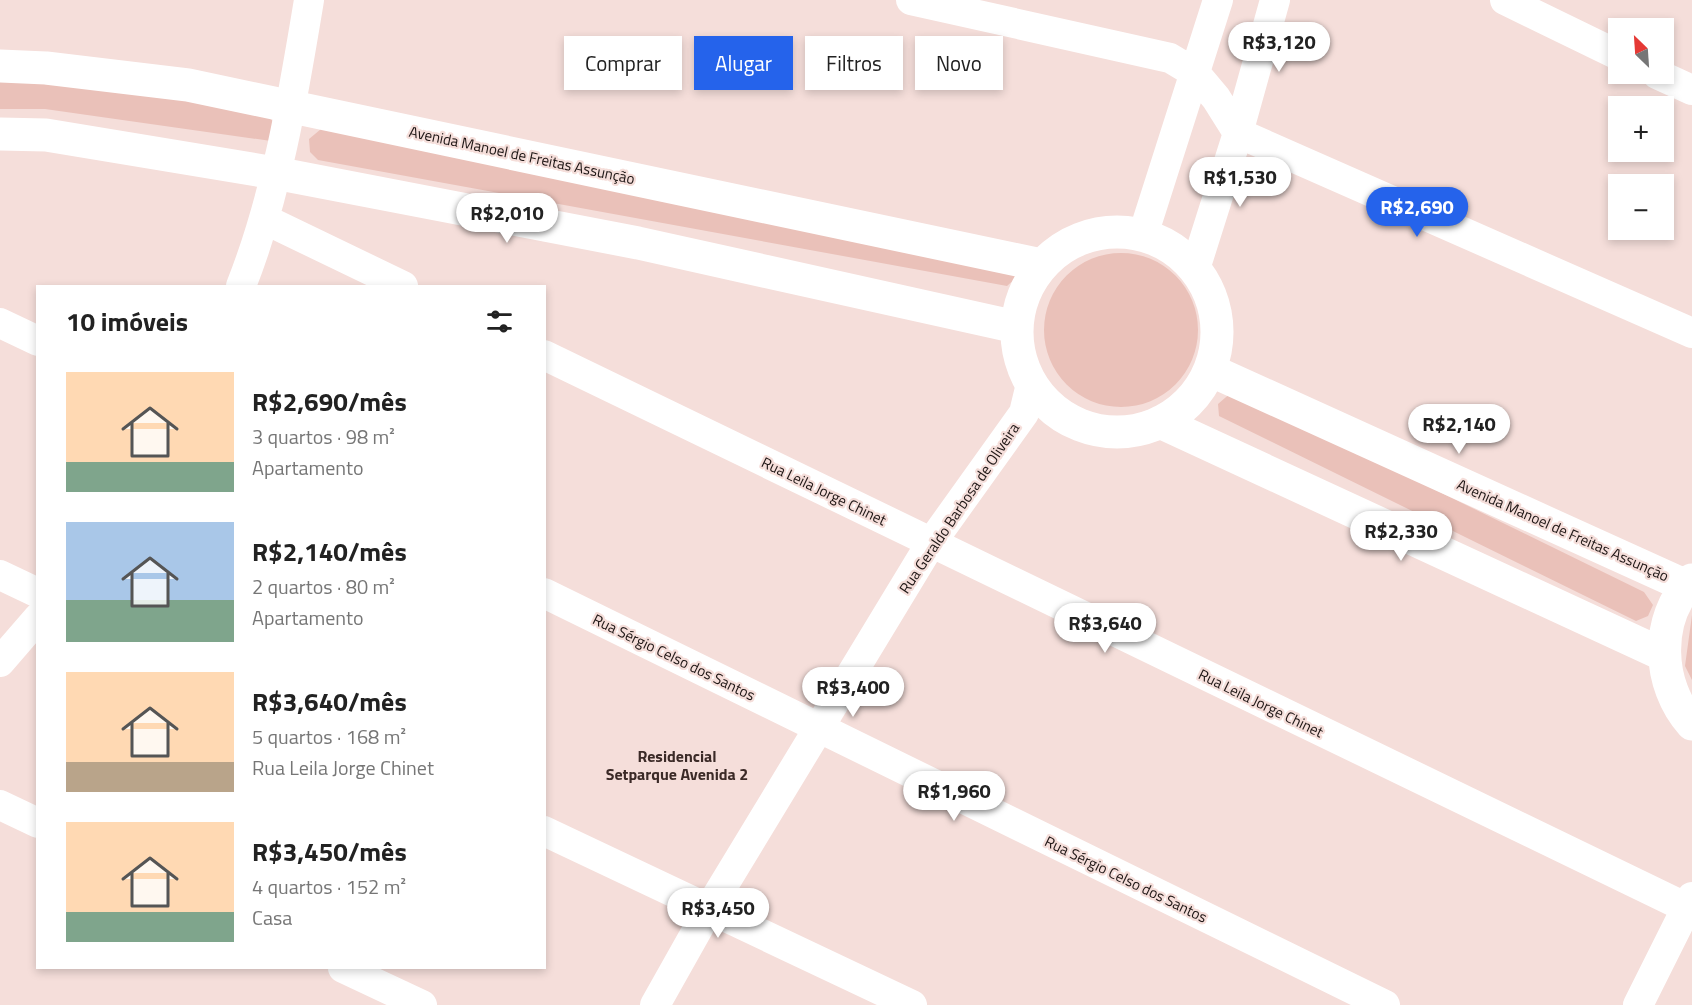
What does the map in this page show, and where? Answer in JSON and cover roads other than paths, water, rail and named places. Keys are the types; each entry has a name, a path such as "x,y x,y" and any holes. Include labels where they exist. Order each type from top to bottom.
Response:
{"street":[{"path":"241,285 264,219 291,106 309,0"},
{"path":"911,0 1160,55 1195,74 1216,98 1238,132 1692,333"},
{"path":"1143,235 1218,0"},
{"path":"1196,269 1275,0"},
{"path":"1505,0 1608,50"},
{"name":"Avenida Manoel de Freitas Assunção","path":"0,66 46,68 188,85 1041,265"},
{"path":"1674,82 1692,90"},
{"path":"0,134 46,135 275,173 638,243 1016,327"},
{"path":"264,219 401,285"},
{"path":"1115,231 1143,235 1172,248 1196,269 1209,292 1216,318 1217,344 1210,370 1198,391 1181,409 1160,422 1132,431 1103,431 1075,423 1035,402 1017,347 1016,327 1023,294 1041,265 1062,248 1088,236 1115,231"},
{"path":"0,323 36,340"},
{"name":"Rua Leila Jorge Chinet","path":"546,356 931,543 1689,902"},
{"name":"Avenida Manoel de Freitas Assunção","path":"1210,370 1689,583"},
{"name":"Rua Geraldo Barbosa de Oliveira","path":"655,1005 709,909 931,543 1035,402"},
{"path":"1160,422 1664,655"},
{"path":"0,575 36,592"},
{"path":"1689,583 1669,619 1664,655 1669,686 1683,714 1692,724"},
{"name":"Rua Sérgio Celso dos Santos","path":"546,594 1385,1005"},
{"path":"0,662 36,620"},
{"path":"0,805 36,822"},
{"path":"546,832 912,1005"},
{"path":"1638,1005 1689,902"},
{"path":"345,969 422,1005"}],"district":[{"name":"Residencial Setparque Avenida 2","path":"677,765"}]}
